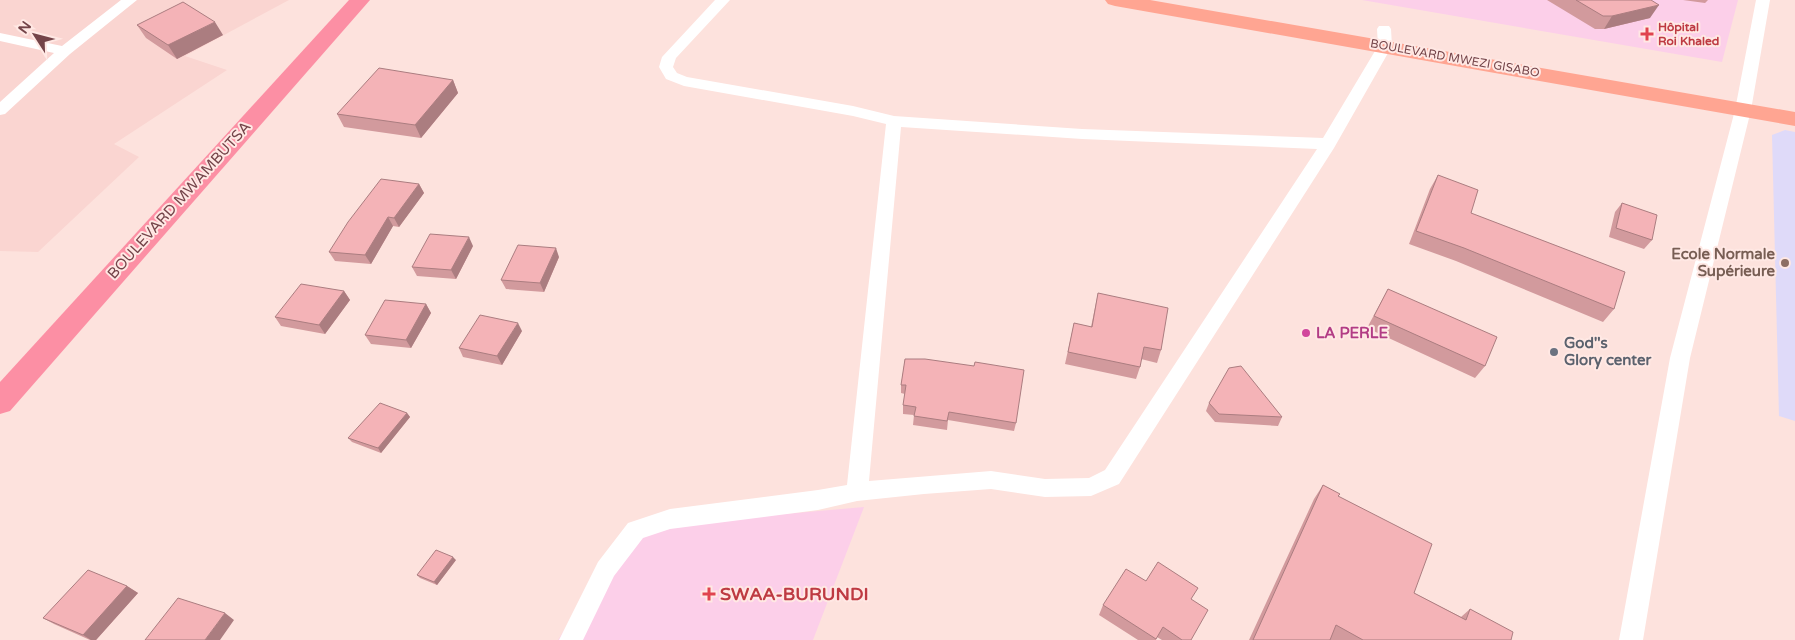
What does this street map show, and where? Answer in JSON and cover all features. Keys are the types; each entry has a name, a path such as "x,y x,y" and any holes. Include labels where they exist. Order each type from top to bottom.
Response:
{"highway":[{"name":"BOULEVARD MWAMBUTSA","path":"0,402 360,0"}],"main road":[{"name":"BOULEVARD MWEZI GISABO","path":"1115,0 1385,37"},
{"name":"BOULEVARD MWEZI GISABO","path":"1215,0 1385,37 1745,102 1795,119"},
{"name":"BOULEVARD MWEZI GISABO","path":"1745,102 1795,102"}],"street":[{"path":"0,110 65,51 130,0"},
{"path":"723,0 669,57 666,67 671,76 684,81 853,111 894,121 1082,134 1328,144"},
{"path":"1632,640 1680,358 1745,102 1764,0"},
{"path":"0,37 65,51"},
{"path":"572,640 598,582 636,530 670,519 818,500 857,492 991,480 1045,488 1091,487 1112,477 1328,144 1385,37"},
{"path":"857,492 894,121"}],"shaded area":[{"path":"0,0 289,0 185,56 227,70 114,144 139,157 38,252 0,251"},
{"name":"Hôpital Roi Khaled","path":"1362,0 1738,0 1722,62"},
{"name":"Ecole Normale Supérieure","path":"1785,130 1795,132 1795,421 1779,416 1772,135"},
{"name":"SWAA-BURUNDI","path":"864,507 813,640 558,640 616,548 650,534 677,527 762,516"}],"building":[{"path":"1576,0 1651,0 1659,5 1612,16 1603,16"},
{"path":"183,2 215,22 168,45 137,25"},
{"path":"379,68 453,80 415,125 337,114"},
{"path":"1438,175 1478,190 1471,213 1625,272 1614,309 1464,248 1416,231"},
{"path":"381,179 419,184 394,218 388,217 365,255 329,252 348,222"},
{"path":"1622,203 1657,215 1652,240 1616,228"},
{"path":"430,234 469,237 451,270 412,267"},
{"path":"518,245 556,248 540,283 501,280"},
{"path":"301,284 344,291 319,325 275,317"},
{"path":"1388,289 1497,337 1485,366 1374,316"},
{"path":"1098,293 1168,308 1161,350 1144,347 1140,367 1068,352 1074,323 1092,327"},
{"path":"385,300 426,304 406,340 365,335"},
{"path":"480,315 518,323 497,356 459,348"},
{"path":"905,359 925,359 974,366 975,362 1024,370 1016,423 949,412 947,421 914,416 916,407 903,405 906,385 901,385"},
{"path":"1241,366 1282,417 1219,414 1209,403 1229,368"},
{"path":"380,403 407,413 378,448 348,438"},
{"path":"1323,485 1340,494 1338,496 1432,544 1414,593 1466,620 1470,609 1513,632 1511,640 1363,640 1336,625 1330,640 1253,640"},
{"path":"436,550 453,557 434,582 417,575"},
{"path":"1158,562 1198,588 1191,599 1208,610 1191,640 1182,640 1163,627 1156,639 1103,605 1126,569 1146,581"},
{"path":"88,570 127,586 83,635 43,618"},
{"path":"178,598 225,613 205,640 145,640"}],"place":[{"name":"Hôpital Roi Khaled","path":"1647,34"},
{"name":"Ecole Normale Supérieure","path":"1785,263"},
{"name":"LA PERLE","path":"1306,333"},
{"name":"God''s Glory center","path":"1554,352"},
{"name":"SWAA-BURUNDI","path":"709,594"}]}
